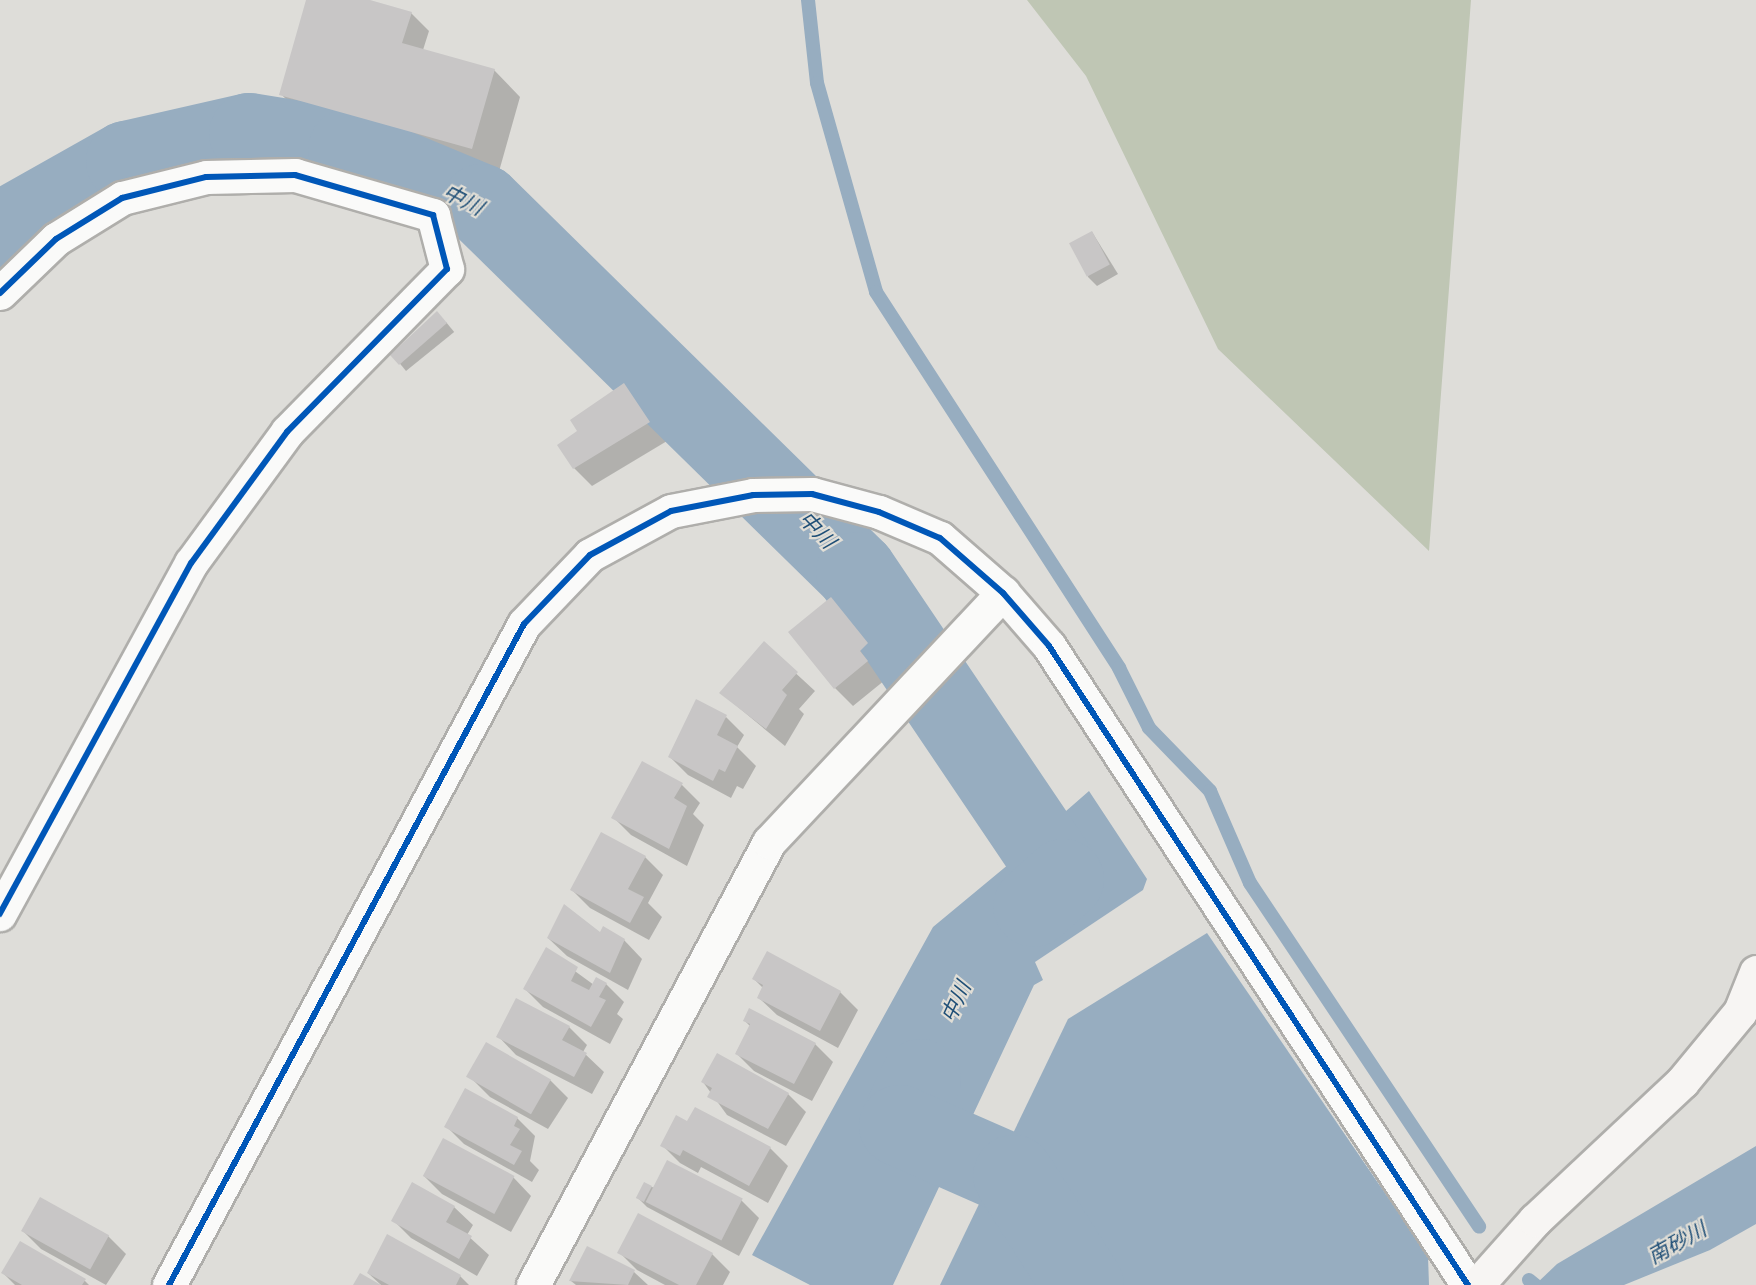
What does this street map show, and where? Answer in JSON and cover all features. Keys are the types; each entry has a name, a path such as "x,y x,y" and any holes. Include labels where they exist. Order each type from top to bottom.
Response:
{"street":[{"path":"0,293 56,239 122,198 206,177 295,175 433,214 447,269 287,432 191,563 3,901"},
{"path":"169,1285 524,624 590,555 671,511 753,495 812,494 879,512 940,538 1003,593 1049,646 1468,1285"},
{"path":"533,1285 769,842 1003,593"},
{"path":"1478,1285 1535,1220 1682,1082 1740,1012 1756,972"}],"green space":[{"path":"1027,0 1471,0 1429,551 1218,349 1086,76"}],"water":[{"path":"1089,791 1147,879 1143,890 1035,962 1043,980 1034,985 893,1285 810,1285 752,1255 933,927 1015,859 1013,829 1030,814 1050,825"},
{"path":"1207,933 1428,1256 1429,1285 940,1285 1068,1019"},
{"name":"南砂川","path":"1756,1146 1756,1224 1710,1250 1624,1285 1535,1285 1557,1264"}],"building":[{"path":"306,0 370,0 412,12 402,43 495,69 472,149 279,95"},
{"path":"1092,231 1110,265 1087,277 1069,243"},
{"path":"437,311 447,323 399,365 390,355"},
{"path":"624,383 650,422 573,469 557,445 577,431 570,420"},
{"path":"831,597 868,643 860,651 868,661 834,689 788,632"},
{"path":"764,641 798,672 782,690 787,695 766,729 719,693"},
{"path":"696,699 727,715 717,735 738,746 725,772 719,769 713,781 668,757"},
{"path":"642,761 683,783 674,798 687,806 669,849 611,818"},
{"path":"601,832 646,856 628,889 644,897 630,923 570,890"},
{"path":"564,904 600,932 603,926 625,939 610,973 547,938"},
{"path":"546,947 578,967 571,981 589,990 596,977 607,983 599,997 606,1000 591,1027 523,989"},
{"path":"767,951 841,991 820,1031 757,998 763,985 752,979"},
{"path":"516,998 570,1026 562,1040 587,1053 574,1077 496,1037"},
{"path":"749,1008 816,1043 794,1084 735,1054 750,1024 743,1021"},
{"path":"486,1042 551,1080 531,1114 466,1077"},
{"path":"717,1053 789,1093 768,1129 707,1097 712,1088 701,1082"},
{"path":"465,1088 518,1117 514,1126 520,1129 510,1145 522,1151 514,1165 444,1127"},
{"path":"695,1107 771,1147 749,1186 683,1150 680,1156 660,1146 676,1115 687,1121"},
{"path":"443,1138 515,1176 494,1214 423,1176"},
{"path":"667,1160 743,1199 721,1240 646,1202"},
{"path":"412,1182 455,1206 446,1222 472,1236 459,1259 391,1221"},
{"path":"644,1182 652,1186 644,1202 636,1198"},
{"path":"40,1197 109,1235 90,1269 21,1231"},
{"path":"638,1213 713,1253 696,1285 679,1285 617,1253"},
{"path":"387,1234 461,1275 456,1285 389,1285 367,1273"},
{"path":"20,1241 86,1279 82,1285 22,1285 1,1273"},
{"path":"587,1246 635,1270 628,1285 569,1281"},
{"path":"360,1273 381,1285 353,1285"}],"waterway":[{"path":"808,0 817,83 876,292 1119,668 1149,728 1210,791 1250,883 1479,1227"},
{"name":"中川","path":"0,232 126,161 249,133 348,149 481,204 856,572 1063,879 1033,906"},
{"name":"中川","path":"920,1079 899,1125 1013,1175 1083,1285"},
{"path":"1529,1280 1535,1285"}],"cycle path":[{"path":"0,293 56,239 122,198 206,177 295,175 433,215 447,269 287,432 191,563 0,914"},
{"path":"169,1285 524,624 590,555 671,511 753,495 812,494 879,512 940,538 1003,593 1049,646 1468,1285"}]}
